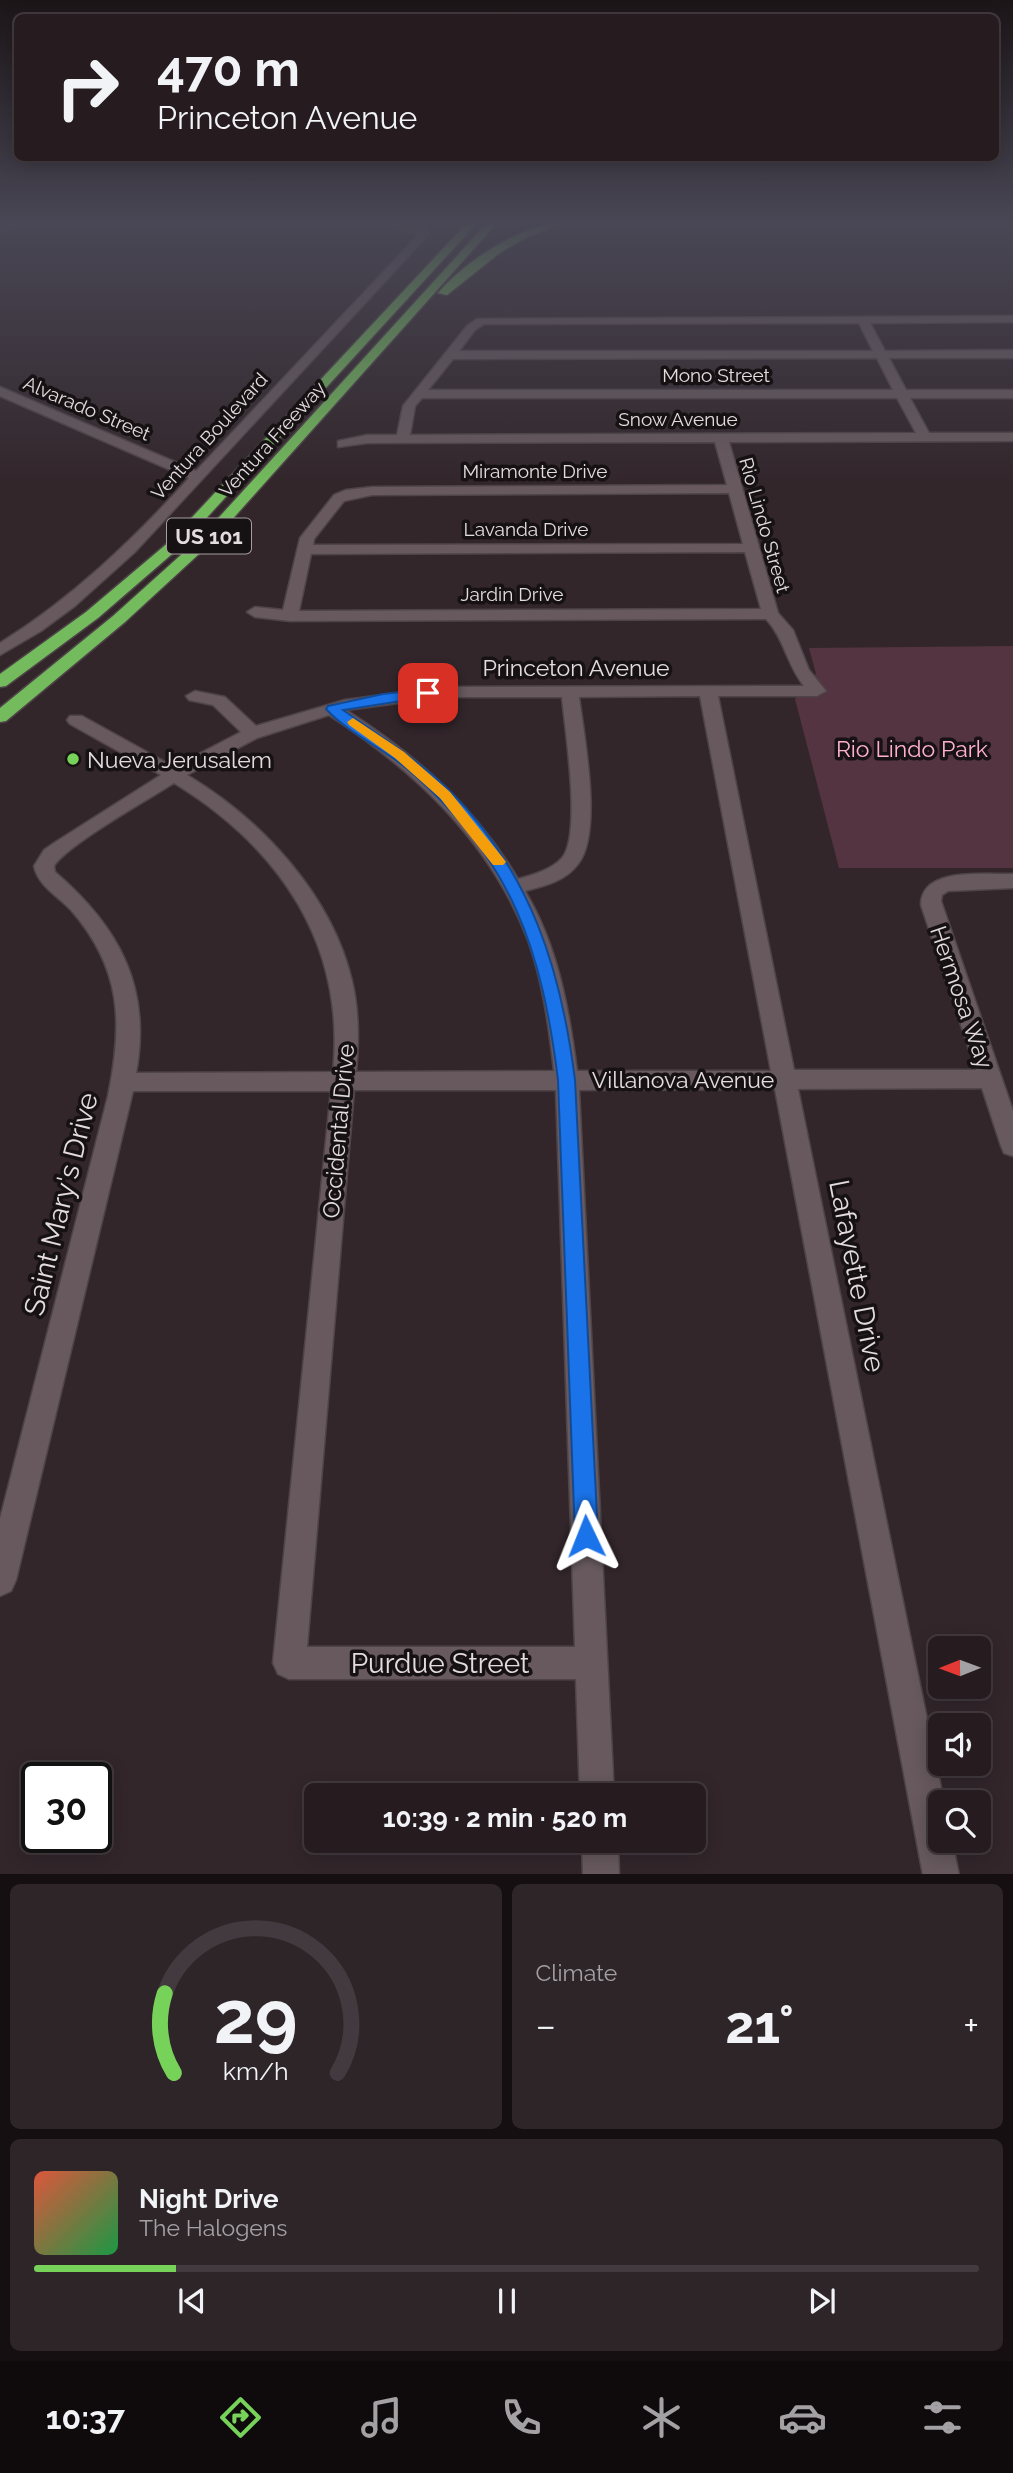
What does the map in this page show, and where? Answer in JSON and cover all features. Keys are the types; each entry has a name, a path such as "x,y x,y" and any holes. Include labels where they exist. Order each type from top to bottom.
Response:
{"highway":[{"path":"317,390 348,343 377,310"},
{"name":"Ventura Freeway","path":"0,682 92,615 157,560 205,514 391,310"},
{"name":"Ventura Freeway","path":"0,718 119,618 207,539 413,310"},
{"path":"395,331 424,310"}],"street":[{"name":"Ventura Boulevard","path":"0,650 45,622 102,578 198,477 349,310"},
{"path":"403,439 407,412 471,328 481,321 1013,319"},
{"path":"863,320 924,437"},
{"path":"451,355 1013,354"},
{"name":"Alvarado Street","path":"0,391 198,477"},
{"name":"Mono Street","path":"420,394 1013,394"},
{"name":"Snow Avenue","path":"344,444 367,439 1013,437"},
{"name":"Rio Lindo Street","path":"721,438 770,614 785,630 801,671 817,691"},
{"name":"Miramonte Drive","path":"303,550 307,538 338,499 346,494 362,491 734,489"},
{"name":"Lavanda Drive","path":"303,550 750,548"},
{"path":"290,616 303,550"},
{"name":"Jardin Drive","path":"255,612 290,616 770,614"},
{"path":"514,887 555,874 574,857 579,846 580,807 570,691"},
{"name":"Lafayette Drive","path":"708,691 941,1874"},
{"name":"Princeton Avenue","path":"44,866 58,850 175,775 253,733 332,709 413,694 817,691"},
{"path":"195,696 219,701 253,733"},
{"path":"332,709 400,755 445,795 491,851 530,919 551,983 567,1080 596,1783"},
{"name":"Occidental Drive","path":"76,720 175,775 235,816 260,838 289,871 311,906 342,986 346,1056 289,1663"},
{"name":"Saint Mary's Drive","path":"0,1580 124,1082 129,1044 129,1017 120,968 94,921 76,900 46,876 44,866"},
{"name":"Hermosa Way","path":"1013,881 955,882 935,888 930,896 1013,1146"},
{"name":"Villanova Avenue","path":"124,1082 991,1079"},
{"name":"Purdue Street","path":"289,1663 590,1663"},
{"path":"600,1853 601,1874"}],"green space":[{"name":"Rio Lindo Park","path":"1013,646 1013,868 839,868 795,699 816,674 809,648"}],"slow traffic":[{"path":"353,722 400,755 445,795 498,862"}],"place":[{"name":"Nueva Jerusalem","path":"73,759"}],"route":[{"path":"428,693 383,698 332,709 400,755 445,795 469,822 514,887 530,919 551,983 567,1080 586,1536"}]}
